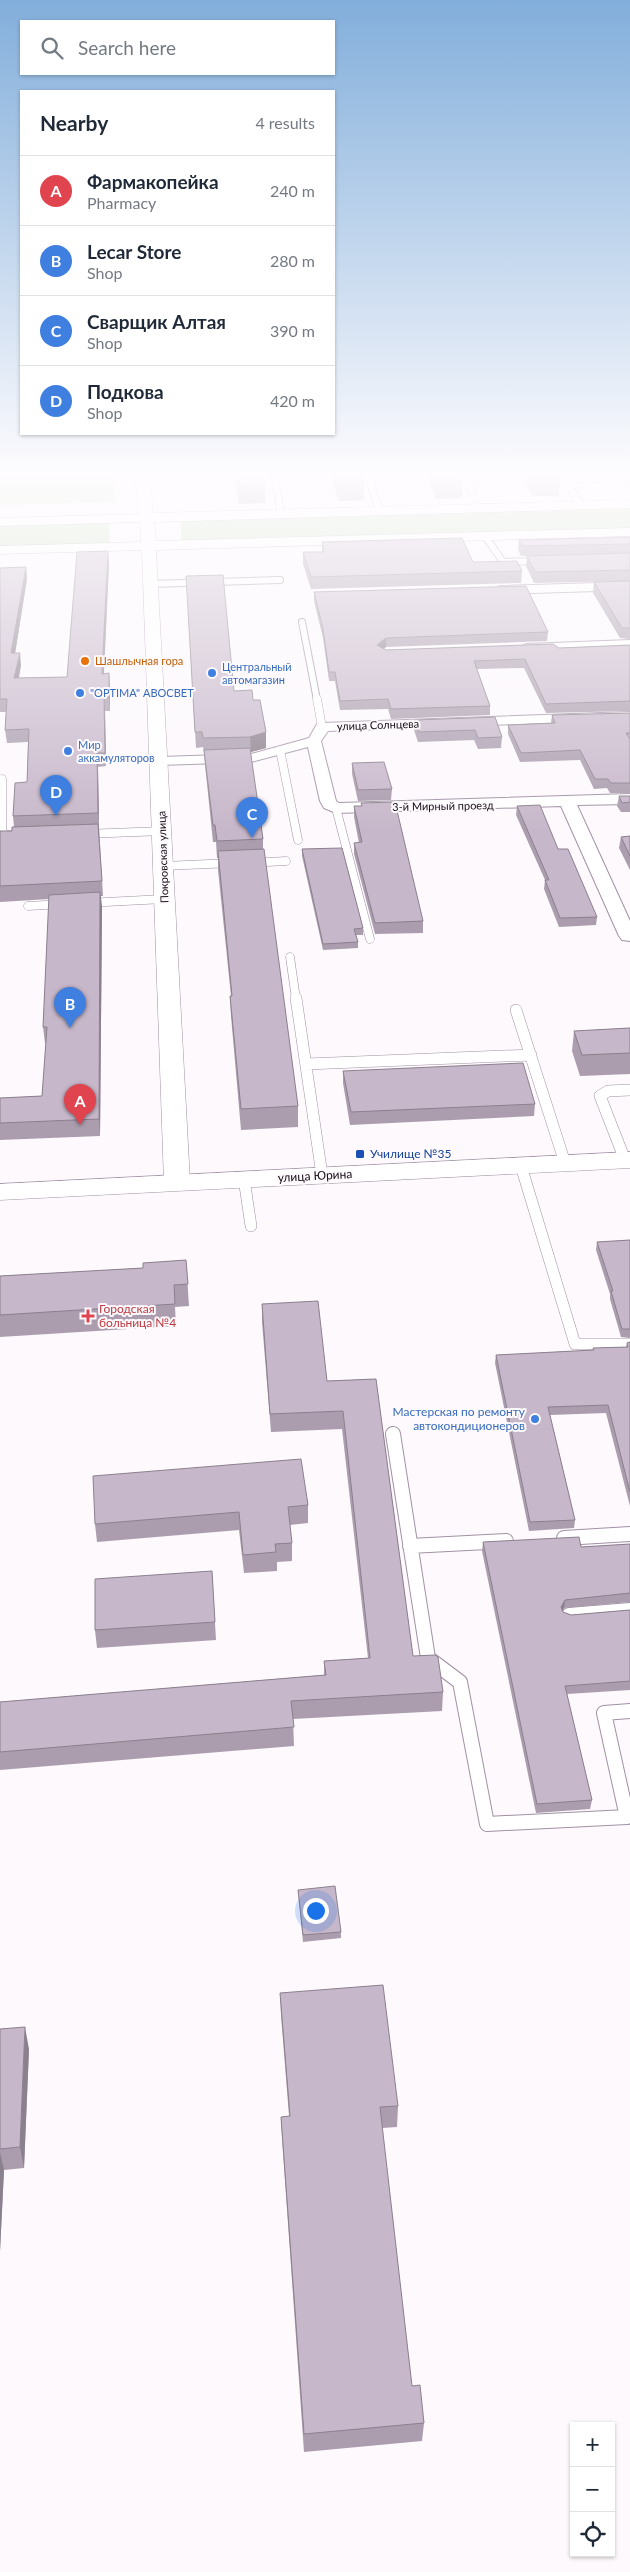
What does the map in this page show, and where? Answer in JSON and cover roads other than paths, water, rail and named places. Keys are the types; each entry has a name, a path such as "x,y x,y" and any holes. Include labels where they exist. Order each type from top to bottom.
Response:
{"street":[{"name":"Покровская улица","path":"150,591 160,761 164,899 178,1182"},
{"path":"513,648 630,644"},
{"name":"улица Солнцева","path":"314,741 320,734 322,727 630,716"},
{"path":"160,761 251,758 314,741 328,801 336,808"},
{"name":"3-й Мирный проезд","path":"336,808 568,803 630,799"},
{"path":"568,803 629,936"},
{"name":"улица Юрина","path":"0,1192 627,1160"}],"lane":[{"path":"302,622 322,727"},
{"path":"280,750 298,840"},
{"path":"2,779 4,834 24,836"},
{"path":"336,808 370,939"},
{"path":"74,834 163,831"},
{"path":"164,866 286,861"},
{"path":"28,906 164,899"},
{"path":"290,957 322,1175"},
{"path":"516,1010 565,1163"},
{"path":"307,1064 531,1055"},
{"path":"627,1160 600,1096 608,1091 630,1090"},
{"path":"521,1166 575,1344 630,1344"},
{"path":"244,1179 250,1226"},
{"path":"393,1434 428,1658 460,1682 487,1824 627,1817 604,1713 630,1711"},
{"path":"550,1539 630,1534"},
{"path":"410,1546 520,1540"},
{"path":"569,1615 630,1610"}],"place":[{"name":"Шашлычная гора","path":"85,661"},
{"name":"Центральный автомагазин","path":"212,673"},
{"name":"\"OPTIMA\" АВОСВЕТ","path":"80,693"},
{"name":"Мир аккамуляторов","path":"68,751"},
{"name":"Подкова","path":"56,816"},
{"name":"Сварщик Алтая","path":"252,838"},
{"name":"Lecar Store","path":"70,1028"},
{"name":"Фармакопейка","path":"80,1125"},
{"name":"Училище №35","path":"360,1154"},
{"name":"Городская больница №4","path":"88,1316"},
{"name":"Мастерская по ремонту автокондиционеров","path":"535,1419"}]}
